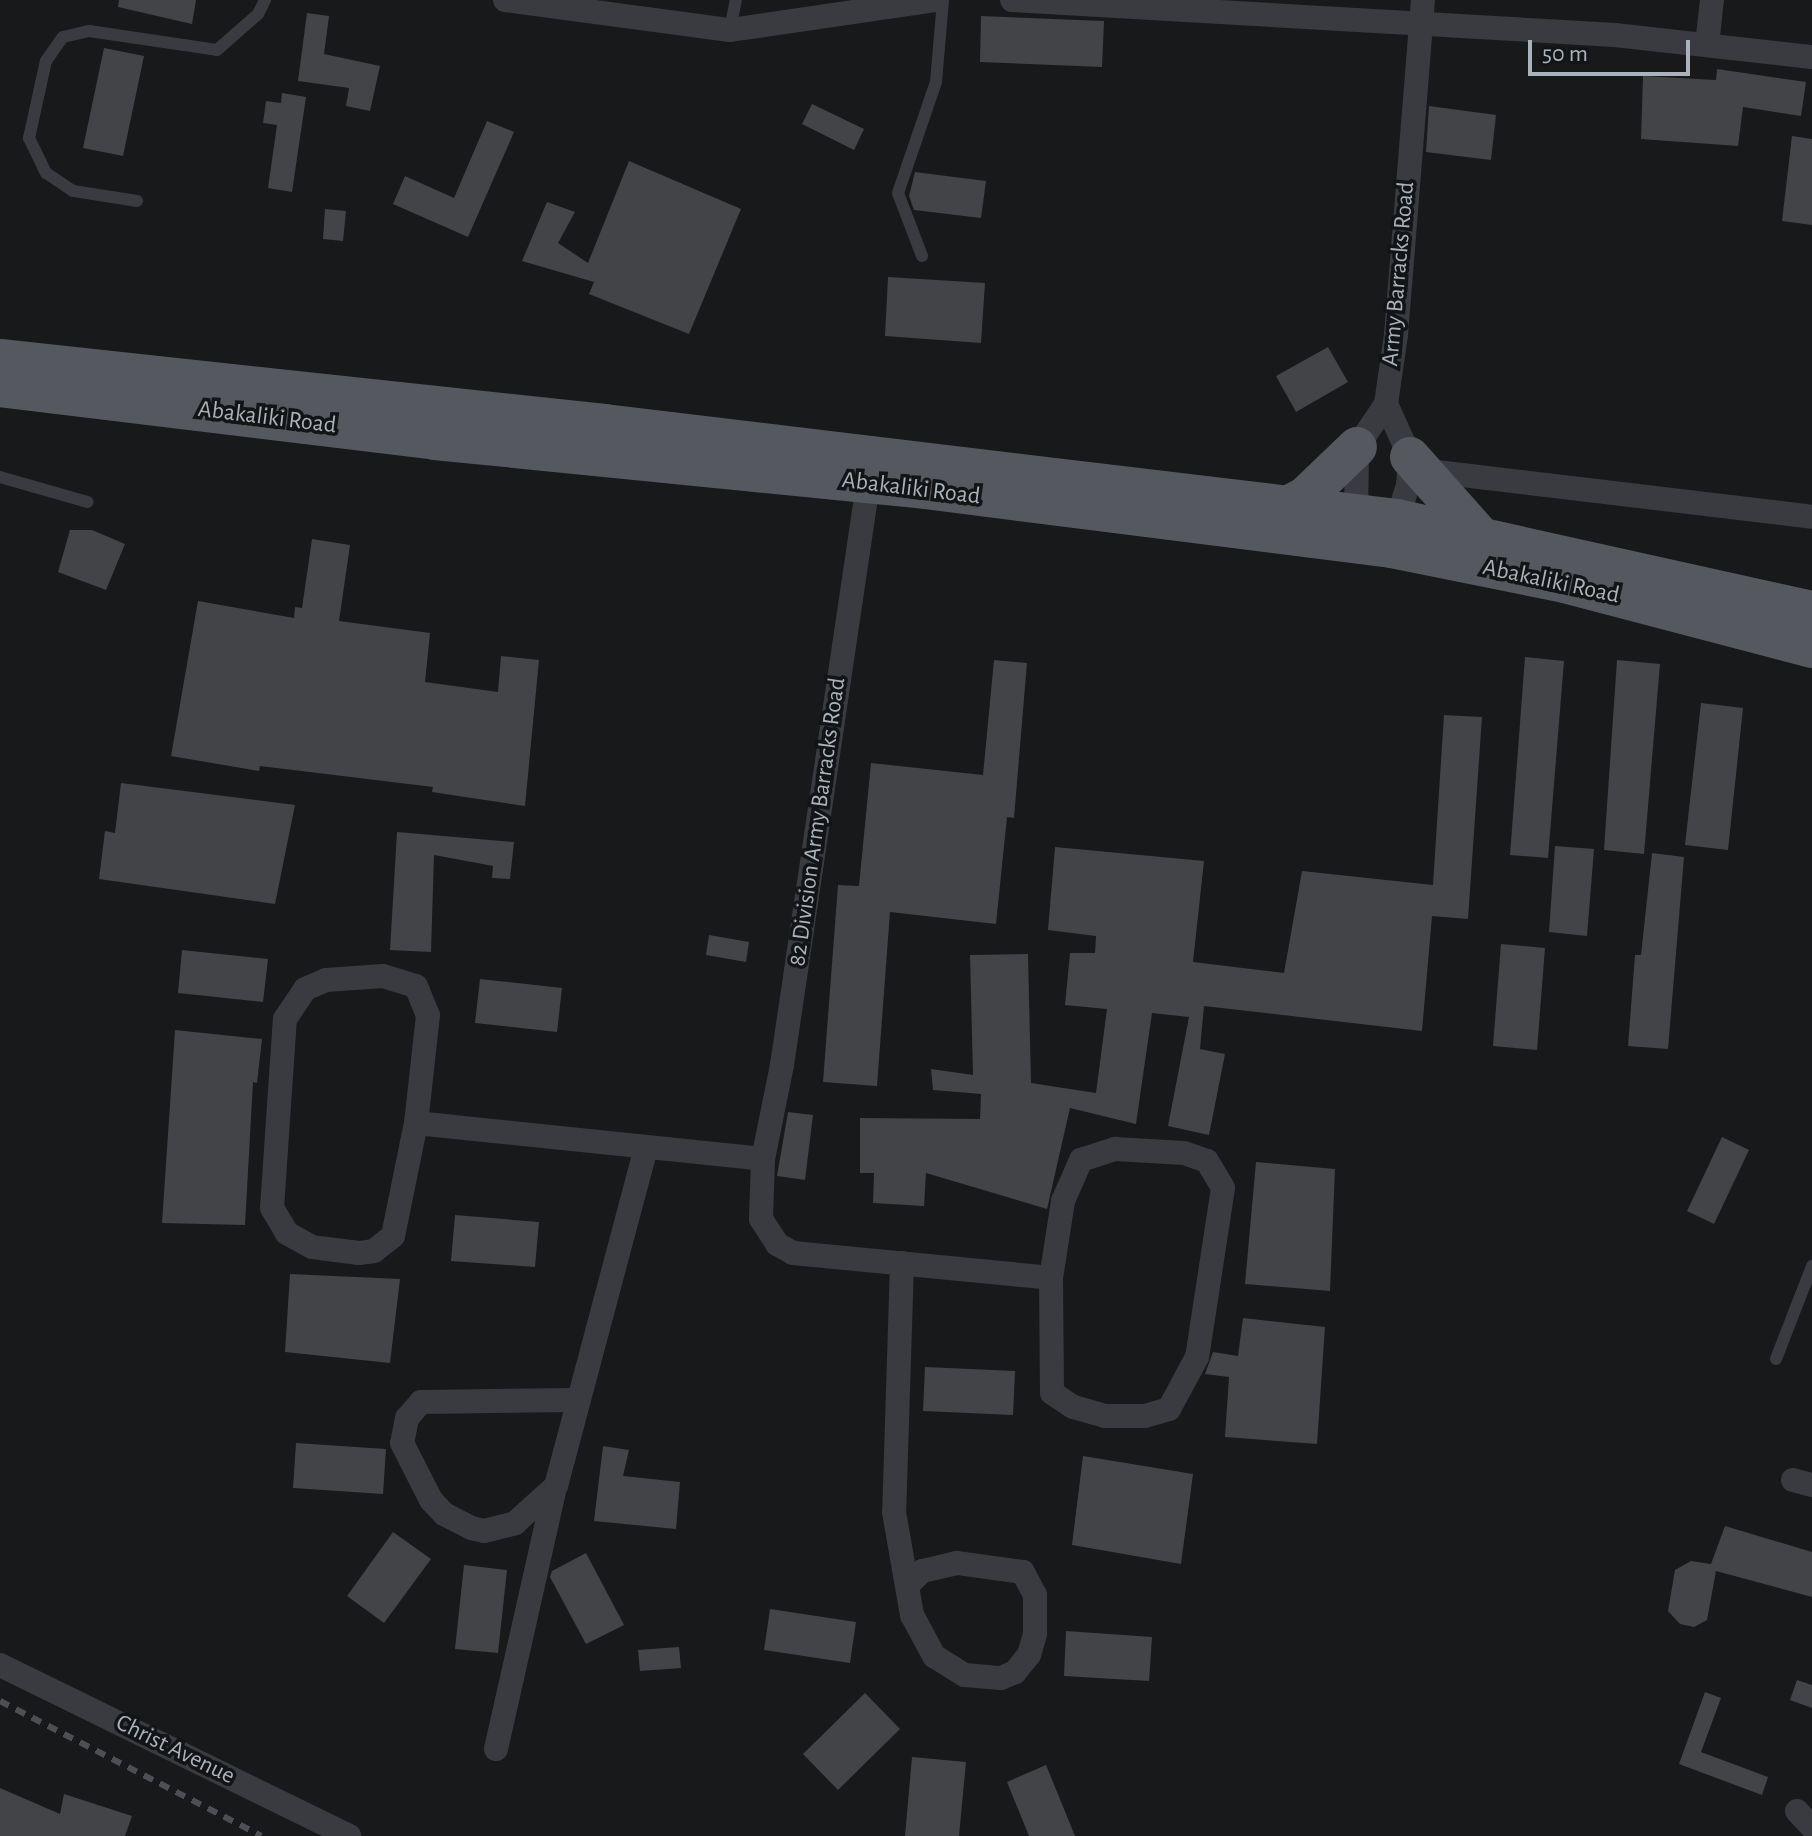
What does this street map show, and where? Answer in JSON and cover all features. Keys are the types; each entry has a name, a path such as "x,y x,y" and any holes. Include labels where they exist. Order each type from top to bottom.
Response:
{"main road":[{"name":"Abakaliki Road","path":"0,359 605,424 1285,507 1812,648"},
{"name":"Abakaliki Road","path":"0,387 868,484 1375,531 1482,538 1812,611"},
{"path":"1285,507 1316,488 1357,447"},
{"path":"1415,463 1482,538"}],"street":[{"path":"505,0 730,30 781,26 935,0"},
{"path":"1012,0 1422,12 1812,57"},
{"path":"1707,45 1712,0"},
{"name":"Army Barracks Road","path":"1357,447 1386,404 1422,12"},
{"path":"1386,404 1415,463"},
{"path":"1357,447 1375,531"},
{"path":"1415,463 1812,517"},
{"path":"1375,531 1415,463"},
{"name":"82 Division Army Barracks Road","path":"868,484 782,1065 763,1159 761,1219 777,1244 793,1253 1051,1278"},
{"path":"368,977 406,980 416,986 428,1015 416,1123 393,1236 387,1243 359,1253 312,1247 287,1233 272,1208 285,1019 298,993 326,980 368,977"},
{"path":"416,1123 763,1159"},
{"path":"496,1749 532,1576 539,1571 540,1539 646,1147"},
{"path":"1092,1153 1184,1153 1207,1161 1218,1172 1223,1188 1197,1357 1169,1409 1144,1416 1105,1416 1073,1407 1052,1393 1051,1278 1063,1201 1074,1172 1092,1153"},
{"path":"902,1263 894,1512 910,1583 909,1599 919,1632 934,1656 950,1667 978,1678 1001,1678 1015,1672 1029,1655 1035,1634 1035,1595 1023,1572 1008,1566 957,1563 922,1571 910,1583"},
{"path":"556,1486 515,1523 484,1531 471,1528 444,1514 431,1500 408,1463 402,1433 413,1406 421,1402 577,1400"},
{"name":"Christ Avenue","path":"0,1665 349,1836"}],"lane":[{"path":"137,201 73,191 46,173 29,138 46,61 63,37 89,31 217,50 258,14 265,0"},
{"path":"730,30 736,0"},
{"path":"922,256 898,193 936,82 943,0"},
{"path":"0,477 88,502"},
{"path":"1776,1359 1809,1289 1812,1266"}],"building":[{"path":"119,0 196,0 192,24 118,7"},
{"path":"307,13 329,16 324,54 380,66 370,111 346,106 349,88 298,81"},
{"path":"981,16 1104,21 1102,67 980,62"},
{"path":"104,48 144,56 123,156 83,148"},
{"path":"1717,69 1806,82 1801,116 1743,107 1738,146 1641,139 1643,76 1716,80"},
{"path":"282,93 306,97 292,192 268,188 277,125 263,123 266,101 281,103"},
{"path":"812,104 864,129 854,150 802,124"},
{"path":"1429,106 1496,115 1491,160 1426,152"},
{"path":"487,121 514,132 468,237 393,204 405,176 454,198"},
{"path":"1792,136 1812,139 1812,225 1782,221"},
{"path":"629,161 741,209 689,334 589,294 594,282 522,261 547,202 575,212 558,243 588,263"},
{"path":"915,172 986,181 981,218 914,210 909,196"},
{"path":"325,209 346,211 343,241 323,239"},
{"path":"888,277 985,283 981,343 885,336"},
{"path":"1328,347 1348,382 1296,412 1276,376"},
{"path":"70,530 92,530 125,544 106,590 58,572"},
{"path":"312,539 350,545 339,621 430,633 425,682 498,692 501,656 539,660 525,806 432,792 433,787 260,766 259,771 171,756 198,601 294,618 295,607 302,608"},
{"path":"1525,657 1564,661 1548,858 1510,855"},
{"path":"994,660 1027,663 1014,818 1007,817 996,924 890,912 877,1086 823,1082 838,885 859,886 871,763 983,775"},
{"path":"1617,660 1660,664 1644,854 1604,850"},
{"path":"1701,703 1743,708 1728,850 1685,845"},
{"path":"1444,715 1482,717 1468,919 1432,916 1422,1031 1204,1006 1200,1049 1225,1054 1209,1135 1168,1126 1189,1017 1152,1013 1136,1124 1070,1108 1047,1209 926,1173 924,1206 873,1203 874,1173 860,1173 860,1118 980,1119 981,1094 933,1090 931,1069 973,1075 970,955 1028,954 1031,1083 1096,1093 1107,1009 1065,1005 1070,953 1095,953 1096,936 1048,930 1055,847 1204,861 1193,962 1284,973 1302,871 1433,885"},
{"path":"121,783 295,805 275,904 99,879 105,831 115,833"},
{"path":"397,832 514,842 510,879 492,878 493,866 434,855 431,952 390,950"},
{"path":"1555,846 1594,849 1587,936 1549,932"},
{"path":"1652,853 1684,857 1668,1049 1628,1046 1635,955 1641,955"},
{"path":"709,935 749,942 746,962 706,955"},
{"path":"1501,944 1545,948 1537,1050 1493,1046"},
{"path":"182,950 268,959 263,1002 178,993"},
{"path":"480,979 562,988 557,1032 475,1023"},
{"path":"175,1030 262,1039 257,1083 253,1082 245,1225 162,1223"},
{"path":"788,1112 813,1115 805,1180 777,1176"},
{"path":"1722,1137 1749,1150 1714,1224 1687,1211"},
{"path":"1256,1162 1335,1169 1330,1291 1245,1284"},
{"path":"455,1215 539,1222 535,1267 451,1261"},
{"path":"290,1274 400,1279 390,1363 285,1352"},
{"path":"1243,1318 1325,1327 1317,1444 1225,1437 1229,1377 1205,1374 1213,1352 1238,1356"},
{"path":"925,1367 1015,1371 1013,1415 923,1411"},
{"path":"296,1443 386,1449 383,1494 293,1488"},
{"path":"603,1446 629,1450 623,1476 680,1482 676,1529 594,1521"},
{"path":"1083,1456 1193,1474 1181,1564 1072,1545"},
{"path":"1725,1526 1812,1552 1812,1597 1716,1571 1707,1620 1694,1627 1680,1624 1668,1611 1675,1570 1691,1561 1711,1564"},
{"path":"393,1532 431,1559 384,1623 347,1596"},
{"path":"586,1553 624,1625 586,1644 550,1577 552,1571"},
{"path":"464,1565 507,1570 498,1653 455,1649"},
{"path":"770,1609 856,1622 850,1663 764,1650"},
{"path":"1066,1631 1152,1637 1149,1681 1064,1676"},
{"path":"679,1647 681,1668 640,1671 638,1650"},
{"path":"1797,1680 1812,1685 1812,1708 1790,1700"},
{"path":"1705,1692 1721,1698 1701,1752 1768,1777 1762,1795 1679,1764"},
{"path":"865,1693 900,1729 838,1790 803,1754"},
{"path":"912,1757 966,1762 959,1836 905,1836"},
{"path":"1046,1765 1075,1836 1029,1836 1007,1782"},
{"path":"0,1788 60,1814 64,1794 132,1816 125,1836 0,1836"}],"railway":[{"path":"0,1701 261,1836"}]}
